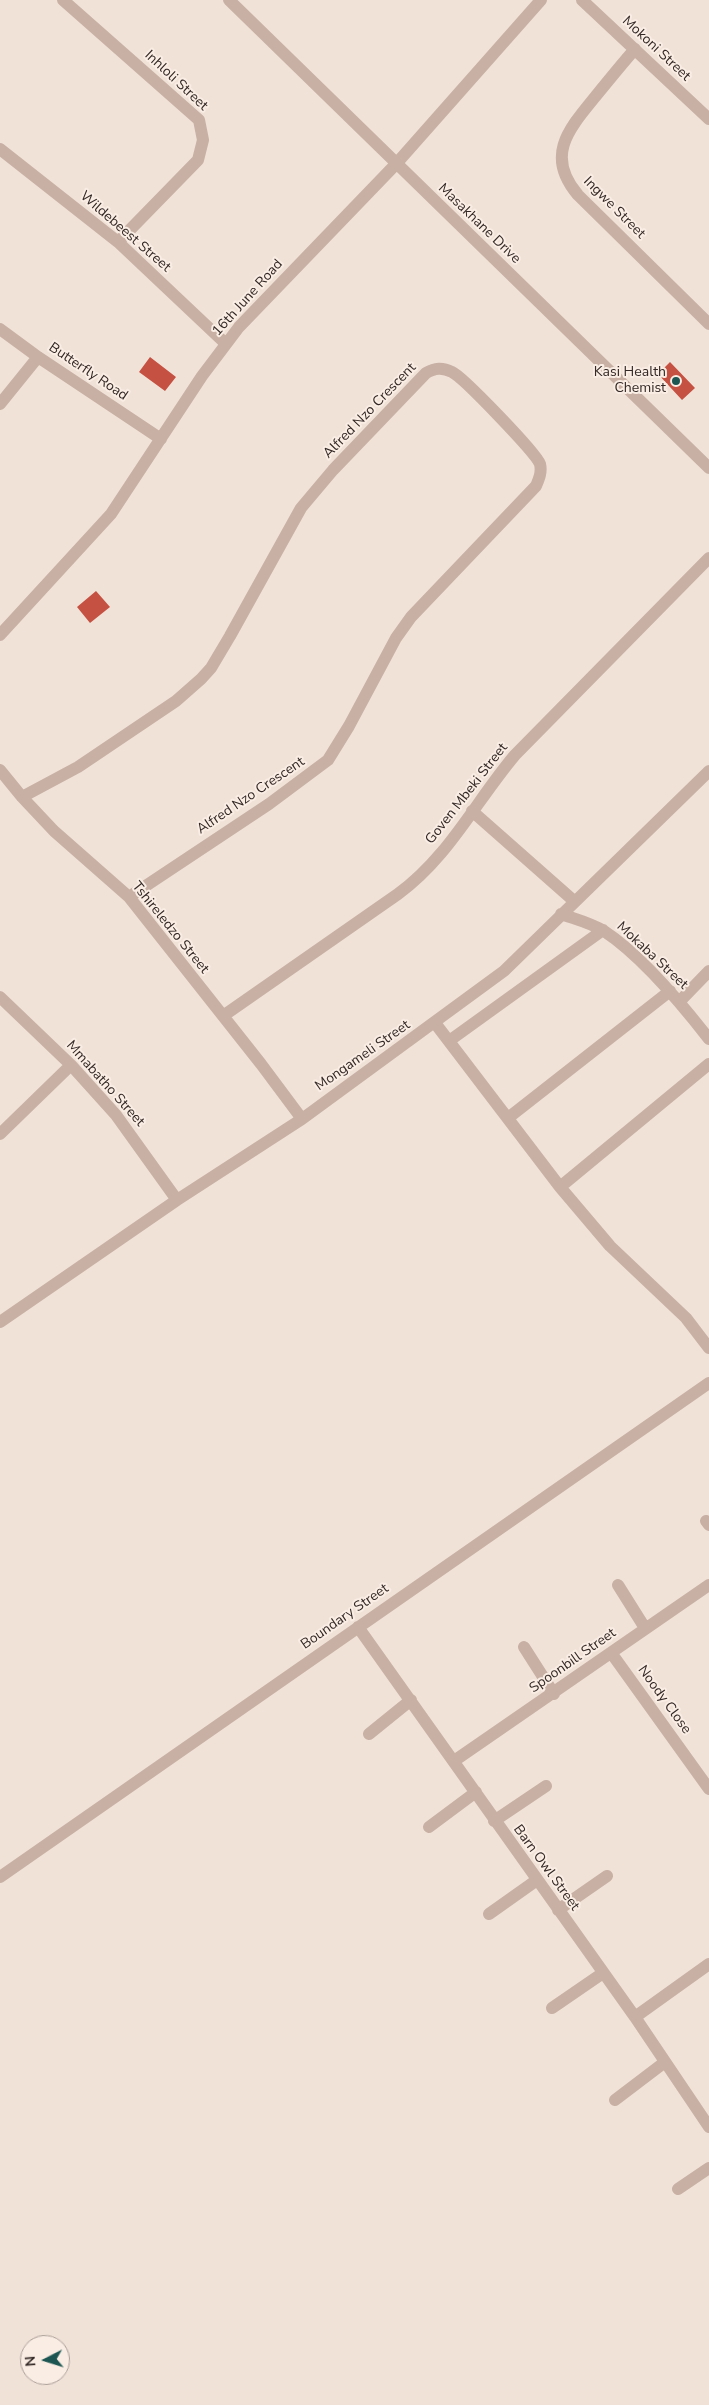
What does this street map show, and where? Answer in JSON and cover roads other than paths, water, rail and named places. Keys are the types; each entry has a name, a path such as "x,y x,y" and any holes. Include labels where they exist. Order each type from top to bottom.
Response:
{"street":[{"name":"Inhloli Street","path":"63,0 199,120 203,140 198,160 118,242"},
{"name":"Masakhane Drive","path":"229,0 709,468"},
{"name":"16th June Road","path":"0,635 111,514 226,344 258,307 396,164 541,0"},
{"name":"Mokoni Street","path":"582,0 709,119"},
{"name":"Ingwe Street","path":"635,49 568,131 563,144 562,167 565,176 578,195 709,324"},
{"name":"Wildebeest Street","path":"0,149 118,242 226,344"},
{"name":"Butterfly Road","path":"0,329 38,358 161,439"},
{"path":"0,404 38,358"},
{"name":"Alfred Nzo Crescent","path":"22,798 78,766 176,701 201,679 211,668 297,514 310,496 426,373 434,368 443,369 460,377 535,456 541,473 536,486 410,618 396,638 349,726 328,760 269,804 129,897"},
{"name":"Goven Mbeki Street","path":"223,1016 408,886 451,843 472,811 514,755 709,558"},
{"name":"Tshireledzo Street","path":"0,770 22,798 54,831 129,897 302,1119"},
{"name":"Mongameli Street","path":"0,1322 177,1200 302,1119 504,971 709,771"},
{"path":"472,811 574,901"},
{"name":"Mokaba Street","path":"561,914 603,930 616,940 680,1001 709,1039"},
{"path":"449,1041 603,930"},
{"path":"680,1001 709,971"},
{"path":"508,1118 670,991"},
{"name":"Mmabatho Street","path":"0,997 71,1065 116,1115 177,1200"},
{"path":"435,1023 560,1187 610,1246 686,1318 709,1348"},
{"path":"560,1187 709,1064"},
{"path":"0,1134 71,1065"},
{"name":"Boundary Street","path":"0,1877 709,1383"},
{"path":"618,1585 645,1628"},
{"name":"Spoonbill Street","path":"454,1761 612,1654 645,1628 709,1585"},
{"name":"Barn Owl Street","path":"358,1627 635,2017 709,2127"},
{"path":"524,1646 554,1694"},
{"name":"Noody Close","path":"612,1654 709,1788"},
{"path":"369,1734 411,1700"},
{"path":"494,1821 546,1786"},
{"path":"429,1827 476,1792"},
{"path":"558,1910 607,1876"},
{"path":"490,1914 537,1880"},
{"path":"635,2017 709,1964"},
{"path":"552,2008 604,1973"},
{"path":"614,2100 665,2062"},
{"path":"678,2189 709,2168"}],"place":[{"name":"Kasi Health Chemist","path":"676,381"}]}
